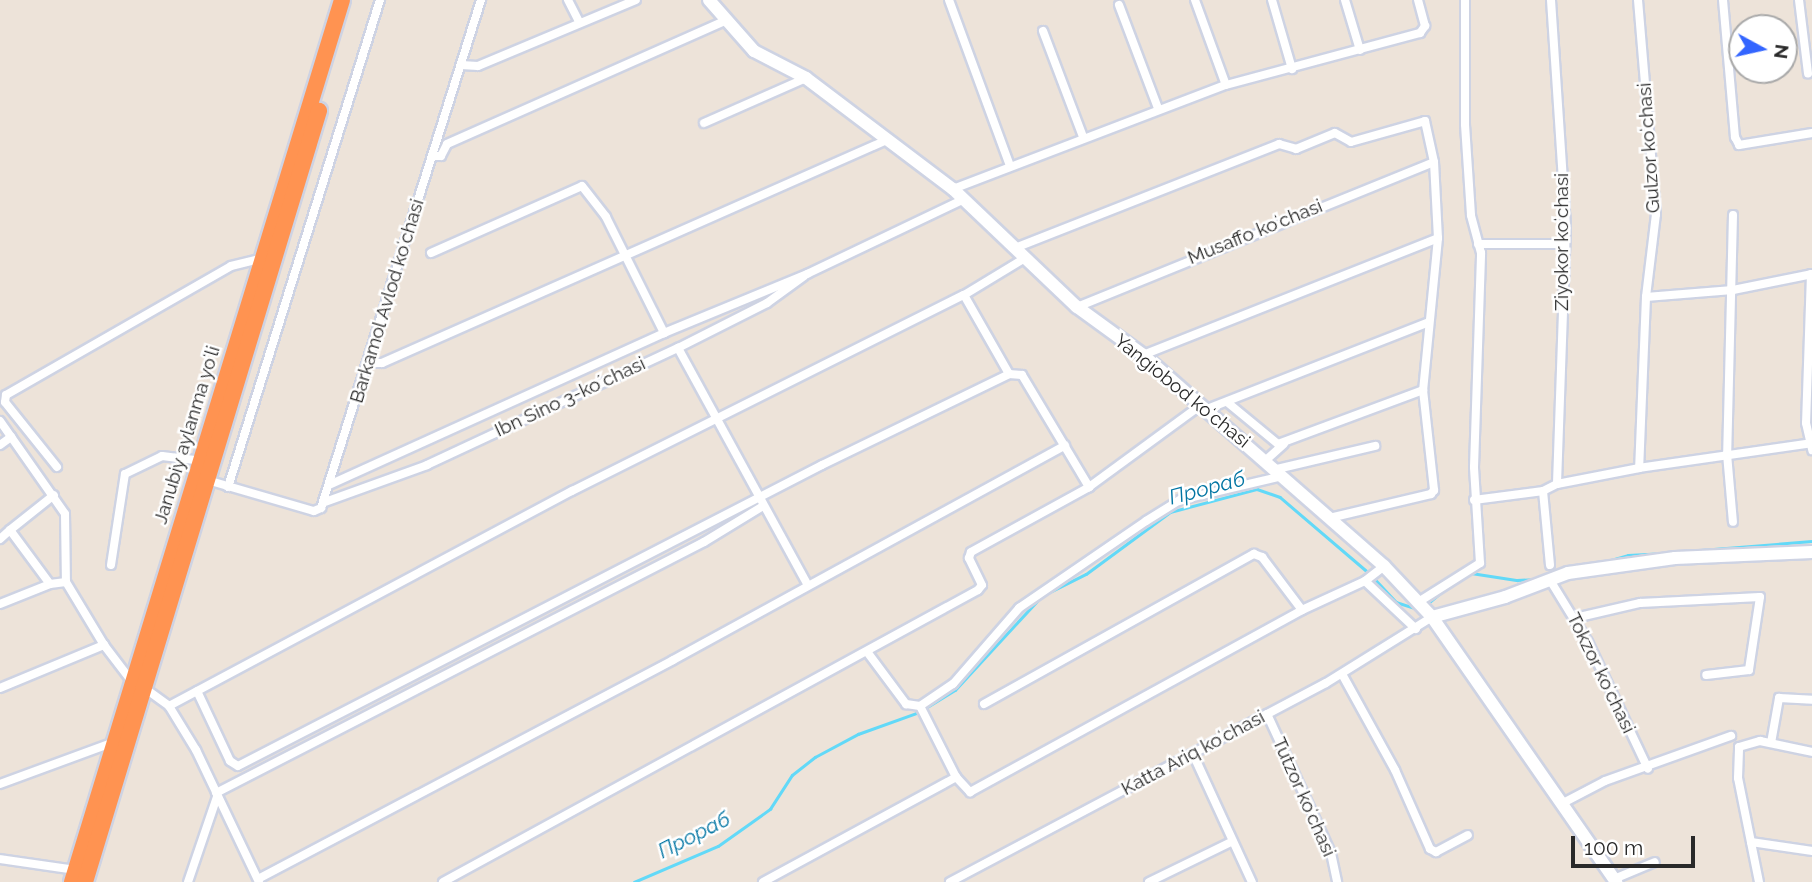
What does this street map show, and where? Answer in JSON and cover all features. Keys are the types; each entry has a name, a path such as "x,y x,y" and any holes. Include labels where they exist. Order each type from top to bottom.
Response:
{"highway":[{"name":"Janubiy aylanma yoʻli","path":"77,878 114,742 138,685 201,461 342,0"},
{"name":"Janubiy aylanma yoʻli","path":"77,878 206,480 353,0"}],"street":[{"path":"228,487 380,0"},
{"name":"Barkamol Avlod koʻchasi","path":"324,502 481,0"},
{"path":"568,0 579,22"},
{"path":"461,65 478,66 636,0"},
{"name":"Yangiobod koʻchasi","path":"709,0 724,21 754,51 806,78 953,189 1077,307 1143,355 1334,517 1420,601 1615,880"},
{"path":"949,0 1010,166"},
{"path":"1195,0 1226,85"},
{"path":"1272,0 1292,69"},
{"path":"1345,0 1360,50"},
{"path":"953,189 1083,136 1226,85 1423,31 1418,0"},
{"path":"1420,601 1459,574 1478,568 1474,500 1482,268 1471,215 1465,124 1465,0"},
{"name":"Ziyokor koʻchasi","path":"1550,0 1565,244 1557,484"},
{"name":"Gulzor koʻchasi","path":"1638,0 1656,215 1646,297 1639,468"},
{"path":"1723,0 1735,137 1747,146 1812,133"},
{"path":"1799,0 1808,73"},
{"path":"1119,5 1158,108"},
{"path":"432,156 442,156 447,144 724,21"},
{"path":"1043,31 1083,136"},
{"path":"704,123 806,78"},
{"path":"1015,248 1279,144 1296,149 1335,134 1351,142 1425,121 1434,162 1438,238 1423,390 1431,494 1334,517"},
{"path":"368,363 382,363 889,139"},
{"name":"Musaffo koʻchasi","path":"1077,307 1434,162"},
{"path":"431,253 577,185 587,188 627,256 664,333"},
{"name":"Ibn Sino 3-koʼchasi","path":"329,485 664,333 807,274 964,199"},
{"path":"1733,215 1727,454 1733,522"},
{"path":"1143,355 1438,238"},
{"path":"1478,244 1565,244"},
{"path":"57,467 5,402 6,395 231,267 263,258"},
{"path":"169,706 572,491 964,295 1025,258"},
{"name":"Ibn Sino 3-koʼchasi","path":"324,502 428,465 678,348 766,303 807,274"},
{"path":"1474,500 1543,491 1557,484 1639,468 1727,454 1811,445 1811,274 1733,290 1646,297"},
{"path":"964,295 1009,374"},
{"path":"446,881 868,653 981,588 971,552 1089,487 1204,407 1227,402 1429,322"},
{"path":"678,348 808,585"},
{"path":"197,691 233,765 305,733 1009,374 1022,375 1089,487"},
{"path":"1266,460 1283,444 1423,390"},
{"path":"1227,402 1273,441 1283,444"},
{"path":"0,421 54,495 68,527 66,582 104,645 138,685 169,706 259,881 1065,446"},
{"path":"0,445 11,436"},
{"path":"921,709 953,684 1019,608 1146,520 1180,500 1375,446"},
{"path":"111,565 125,474 162,456 201,461"},
{"path":"206,480 314,511 324,502"},
{"path":"1543,491 1550,565"},
{"path":"0,539 54,495"},
{"path":"188,882 216,795 704,542 761,502"},
{"path":"10,530 50,584"},
{"path":"1432,617 1568,573 1675,558 1812,552"},
{"path":"984,704 1254,554 1262,557 1302,610"},
{"path":"868,653 906,704 921,709 956,777 966,791 974,790 1302,610 1365,581 1384,566"},
{"name":"Tokzor koʻchasi","path":"1550,580 1575,618 1648,769"},
{"path":"1365,581 1416,629"},
{"path":"0,604 50,584 66,582"},
{"path":"1575,618 1640,603 1760,597 1748,670 1706,675"},
{"name":"Katta Ariq koʻchasi","path":"950,882 1342,674 1432,617"},
{"path":"0,688 104,645"},
{"path":"1342,674 1395,770 1430,849 1436,852 1468,835"},
{"path":"1771,743 1779,698 1812,700"},
{"name":"Tutzor koʻchasi","path":"1267,714 1331,853 1337,882"},
{"path":"305,733 309,745"},
{"path":"1563,803 1605,781 1648,769 1731,736"},
{"path":"0,784 114,742"},
{"path":"1759,882 1736,754 1743,743 1771,743 1812,752"},
{"path":"1193,754 1252,882"},
{"path":"763,882 956,777"},
{"path":"1149,882 1233,841"},
{"path":"1751,842 1812,851"},
{"path":"0,859 77,878"},
{"path":"1615,880 1655,862"}],"waterway":[{"name":"Прораб","path":"1048,593 1086,574 1170,512 1257,489 1280,497 1369,573"},
{"name":"Прораб","path":"1676,552 1812,541"},
{"name":"Прораб","path":"1604,562 1628,555 1666,553"},
{"name":"Прораб","path":"1543,576 1566,567"},
{"name":"Прораб","path":"1471,573 1517,580 1537,579"},
{"name":"Прораб","path":"1374,578 1396,602 1417,609"},
{"name":"Прораб","path":"1426,605 1445,589"},
{"name":"Прораб","path":"634,882 718,846 770,809 792,775 815,757 858,734 919,712 955,690 1040,598"}]}
